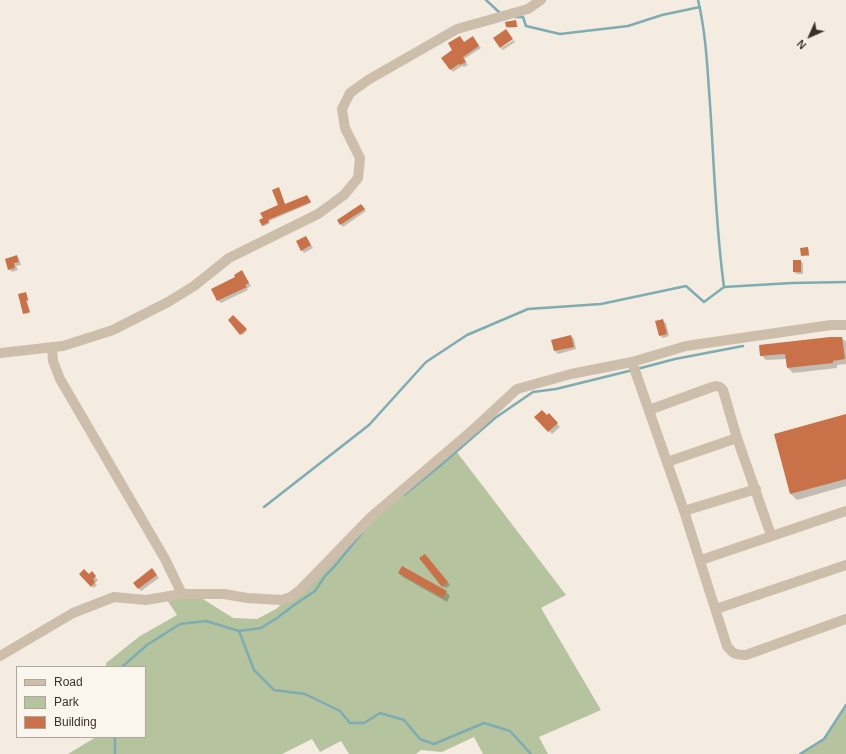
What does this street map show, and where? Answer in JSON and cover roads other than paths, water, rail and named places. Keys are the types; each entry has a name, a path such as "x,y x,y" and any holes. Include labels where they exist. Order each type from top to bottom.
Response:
{"street":[{"path":"0,353 64,346 113,330 168,302 194,286 229,258 318,214 344,195 358,178 360,158 346,128 342,109 350,93 368,80 456,29 528,9 541,0"},
{"path":"0,656 73,613 114,597 146,600 182,594 224,594 247,598 282,600 291,597 300,590 371,517 476,428 517,388 571,374 632,363 686,346 824,326 846,325"},
{"path":"52,347 53,362 60,379 165,559 182,594"},
{"path":"632,363 701,560 727,646 732,653 746,655 846,619"},
{"path":"649,410 712,387 720,387 723,390 737,438 756,488 771,535"},
{"path":"667,462 737,438"},
{"path":"684,511 756,488"},
{"path":"701,560 771,535 846,511"},
{"path":"716,609 846,565"}],"waterway":[{"path":"486,0 499,12"},
{"path":"698,0 706,56 717,214 724,287"},
{"path":"515,17 523,17 526,26 560,34 628,26 662,15 700,7"},
{"path":"264,507 369,425 426,362 467,335 528,309 601,304 686,286 704,302 724,287 792,283 846,282"},
{"path":"637,369 675,359 743,346"},
{"path":"404,495 495,418 533,392 556,389 633,370"},
{"path":"239,631 261,628 315,591 325,576 362,533"},
{"path":"123,666 147,645 180,624 206,621 239,631 254,670 274,690 305,694 340,711 350,723 364,723 380,713 404,720 420,739 434,744 484,723 510,731 531,754"},
{"path":"800,754 824,739 846,705"},
{"path":"115,738 115,754"}]}
